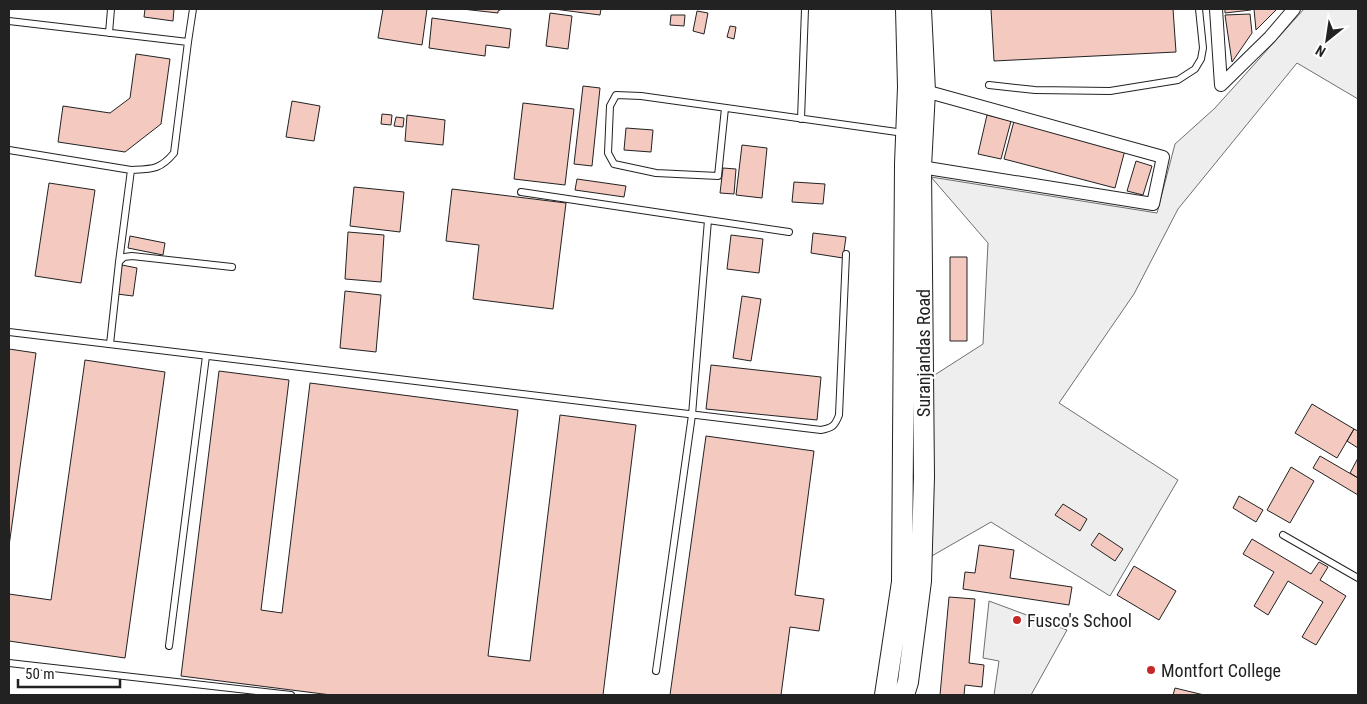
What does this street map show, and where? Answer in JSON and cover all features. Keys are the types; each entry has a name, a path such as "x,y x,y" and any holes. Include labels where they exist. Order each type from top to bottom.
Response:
{"main road":[{"name":"Suranjandas Road","path":"904,695 908,682 921,571 924,477 921,167 908,87 906,9"},
{"name":"Suranjandas Road","path":"885,695 902,582 905,173 925,92 921,9"}],"street":[{"path":"1216,9 1222,85 1270,37 1291,10"},
{"path":"921,167 1153,204 1163,157 925,92"}],"lane":[{"path":"108,33 111,9"},
{"path":"9,150 131,170 157,168 167,162 174,153 193,9"},
{"path":"801,119 805,9"},
{"path":"989,85 1035,90 1110,92 1178,80 1195,69 1201,60 1203,48 1200,9"},
{"path":"9,20 188,42"},
{"path":"725,108 718,176 656,173 614,164 608,152 610,106 616,95 641,96 915,134"},
{"path":"110,344 131,170"},
{"path":"521,192 790,232"},
{"path":"656,671 692,415 708,220"},
{"path":"9,332 821,430 832,428 836,424 839,415 846,254"},
{"path":"119,262 124,257 132,256 232,267"},
{"path":"168,646 206,356"},
{"path":"1282,536 1358,578"},
{"path":"9,663 291,695"}],"shaded area":[{"path":"1304,9 1358,9 1358,99 1297,63 1178,209 1134,294 1059,403 1178,480 1110,596 991,522 930,557 933,376 983,344 988,243 931,177 1157,213 1175,144 1215,108"},
{"path":"989,601 1067,630 1031,695 994,695 999,661 983,658"}],"building":[{"path":"145,9 174,9 173,21 144,17"},
{"path":"383,9 427,9 422,45 378,38"},
{"path":"462,9 502,9 498,13"},
{"path":"554,9 601,9 600,15"},
{"path":"991,9 1173,9 1176,52 994,61"},
{"path":"1225,9 1250,9 1251,10 1225,13"},
{"path":"1254,9 1277,9 1256,30"},
{"path":"697,11 708,13 704,34 693,31"},
{"path":"550,13 572,16 568,49 546,46"},
{"path":"1250,14 1252,33 1232,62 1225,15"},
{"path":"671,15 685,15 684,26 670,25"},
{"path":"432,18 511,29 509,48 486,45 485,56 429,48"},
{"path":"730,26 736,27 734,39 727,37"},
{"path":"136,54 170,59 161,124 125,152 58,142 63,106 110,113 130,98"},
{"path":"583,86 600,88 592,166 574,164"},
{"path":"292,101 320,106 314,141 286,137"},
{"path":"523,103 574,109 565,185 514,179"},
{"path":"382,114 392,115 391,125 381,124"},
{"path":"407,115 445,120 443,145 405,141"},
{"path":"987,115 1011,121 1001,159 978,154"},
{"path":"396,117 404,118 403,127 394,126"},
{"path":"1014,121 1125,150 1115,188 1004,159"},
{"path":"626,128 653,130 651,152 624,150"},
{"path":"742,145 767,148 762,198 736,195"},
{"path":"1136,161 1152,166 1143,195 1127,191"},
{"path":"723,168 736,169 734,194 720,193"},
{"path":"577,179 626,186 624,197 575,190"},
{"path":"794,182 825,184 823,204 792,202"},
{"path":"49,183 95,190 81,283 35,276"},
{"path":"354,187 404,192 400,232 350,226"},
{"path":"452,189 566,203 553,309 473,299 479,245 446,241"},
{"path":"348,232 384,235 381,282 345,279"},
{"path":"813,233 846,237 843,258 811,253"},
{"path":"731,235 763,239 759,273 727,269"},
{"path":"130,236 165,243 163,255 128,248"},
{"path":"950,257 967,257 967,341 950,341"},
{"path":"122,265 137,268 133,296 117,294"},
{"path":"345,291 381,295 376,352 340,348"},
{"path":"742,296 761,299 751,361 733,358"},
{"path":"9,349 36,353 9,546"},
{"path":"85,360 165,372 125,658 9,641 9,594 51,600"},
{"path":"711,365 821,377 817,420 706,409"},
{"path":"219,371 289,380 261,610 282,613 310,383 518,410 488,656 530,661 560,415 636,425 603,695 331,695 181,676"},
{"path":"1312,404 1354,429 1337,458 1295,433"},
{"path":"1354,429 1358,431 1358,448 1347,441"},
{"path":"706,436 814,451 795,595 824,599 819,631 790,627 781,695 670,695"},
{"path":"1320,456 1358,478 1358,495 1313,468"},
{"path":"1358,458 1358,478 1350,473"},
{"path":"1291,467 1314,481 1290,523 1267,510"},
{"path":"1239,496 1263,510 1256,522 1233,508"},
{"path":"1063,504 1087,519 1080,531 1055,515"},
{"path":"1099,533 1123,549 1115,561 1091,545"},
{"path":"1252,539 1311,574 1319,562 1328,567 1320,580 1346,596 1316,645 1302,637 1323,602 1288,581 1268,615 1254,606 1274,572 1243,554"},
{"path":"979,545 1014,550 1010,578 1072,587 1069,605 963,589 965,572 975,573"},
{"path":"1134,566 1176,591 1159,620 1117,595"},
{"path":"949,597 975,599 969,663 984,665 982,687 965,685 964,695 940,695"},
{"path":"1175,688 1204,695 1173,695"}],"place":[{"name":"Fusco's School","path":"1017,620"},
{"name":"Montfort College","path":"1151,670"}]}
